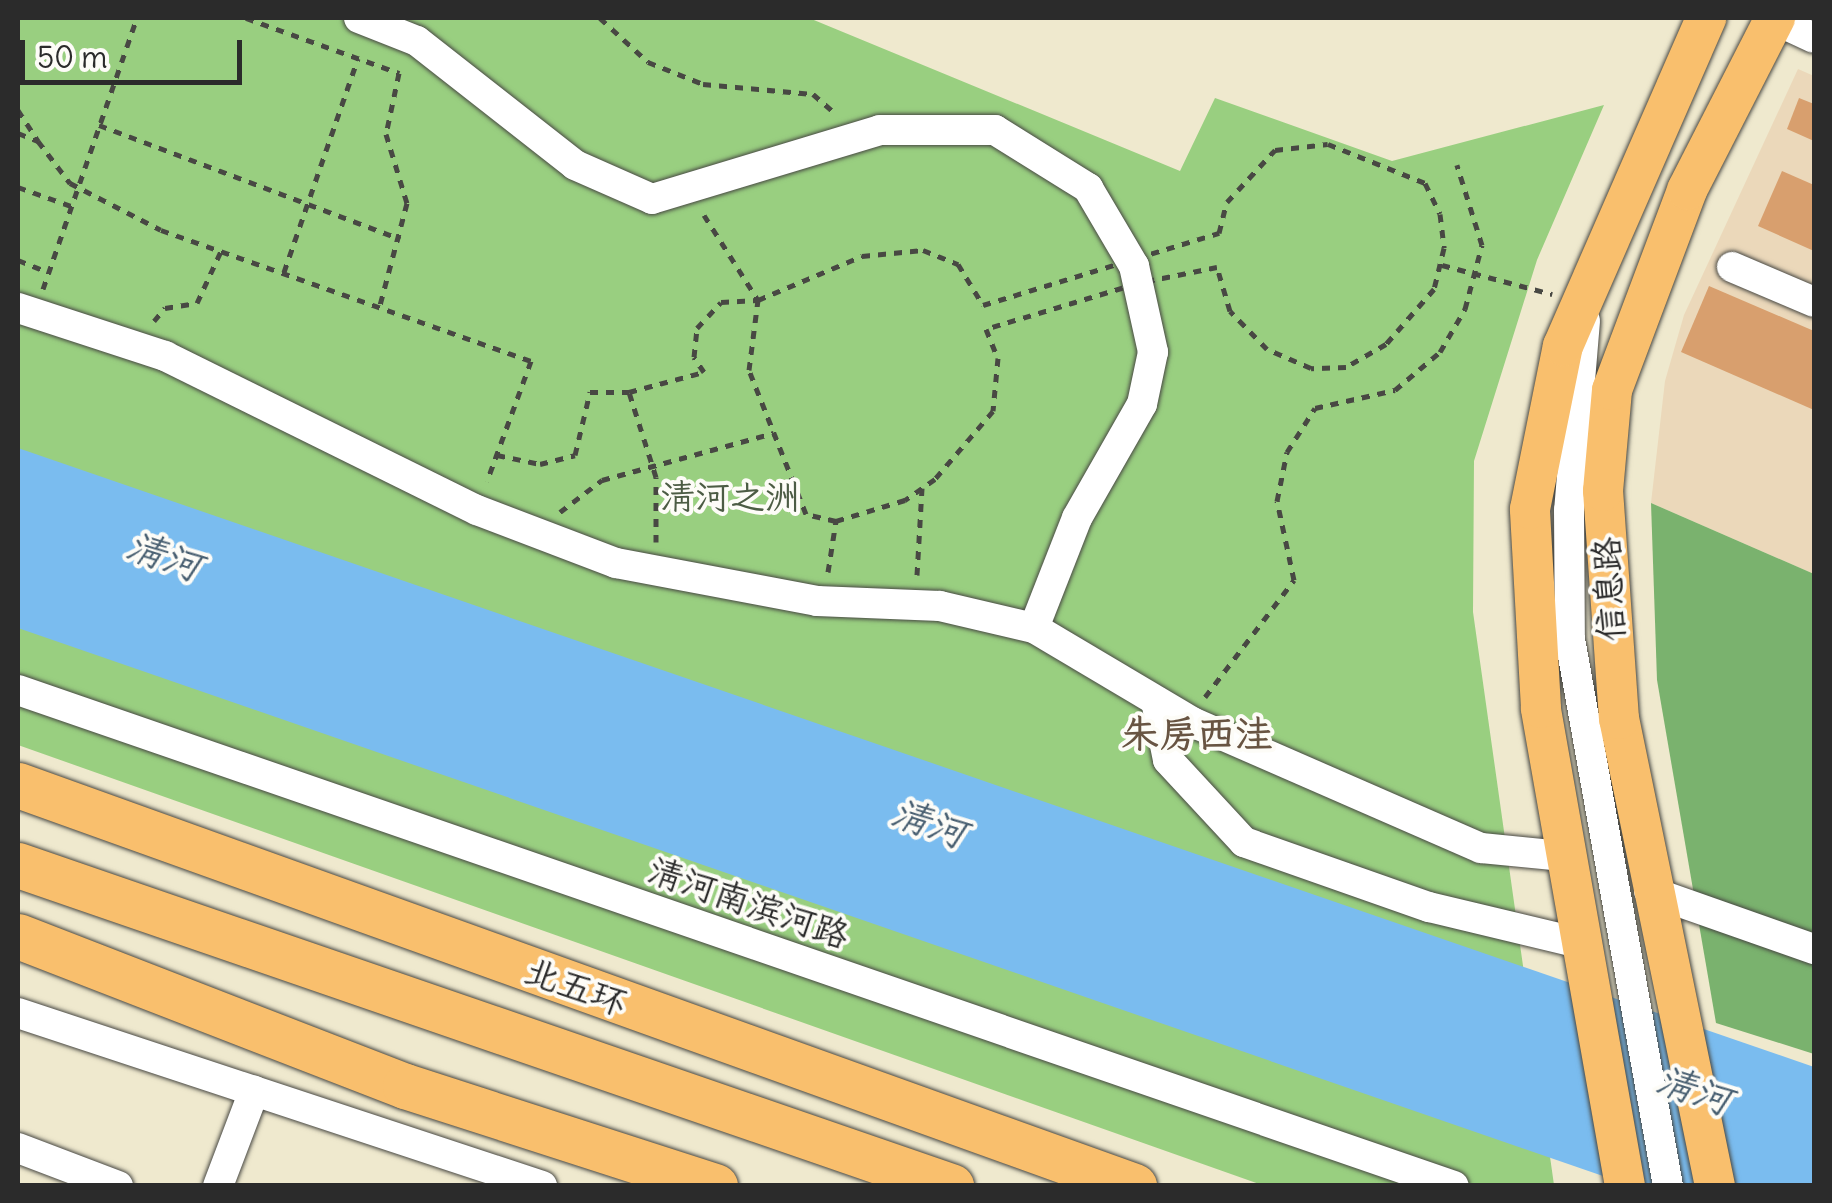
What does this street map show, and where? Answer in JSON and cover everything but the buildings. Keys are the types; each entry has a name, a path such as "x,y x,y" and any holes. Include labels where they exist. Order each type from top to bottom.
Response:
{"highway":[{"name":"北五环","path":"18,786 1134,1186"},
{"name":"北五环","path":"18,865 355,976 951,1186"},
{"path":"18,936 405,1086 716,1186"}],"main road":[{"path":"1624,1186 1562,856 1529,587 1530,509 1578,303 1592,264 1706,18"},
{"name":"信息路","path":"1714,1186 1649,891 1610,647 1603,491 1612,390 1687,190 1773,18"}],"street":[{"path":"359,18 416,41 575,165 652,199 860,136 995,130 1088,188 1135,272 1154,352 1142,404 1077,518 1034,628"},
{"path":"1773,18 1814,38"},
{"path":"1568,510 1592,264"},
{"path":"1732,267 1814,302"},
{"path":"26,312 133,347 477,510 545,536 652,569 830,602 922,605 1034,628 1192,722 1481,848 1562,856"},
{"path":"1568,510 1612,390"},
{"name":"信息路","path":"1568,510 1570,640 1617,929 1668,1186"},
{"name":"清河南滨河路","path":"18,690 1454,1186"},
{"path":"1156,701 1168,760 1244,842 1429,907 1577,930"},
{"path":"1649,891 1814,949"},
{"path":"18,1013 542,1186"},
{"path":"218,1186 254,1091"},
{"path":"18,1148 118,1186"}],"path":[{"path":"26,312 48,272 137,18"},
{"path":"246,18 399,72 386,134 407,203 380,305"},
{"path":"600,18 648,62 703,84 812,94 860,136"},
{"path":"284,272 358,58"},
{"path":"18,110 38,141 78,187 221,251 531,361 477,510"},
{"path":"100,125 400,239"},
{"path":"18,134 38,141"},
{"path":"497,455 540,464 575,455 590,392 629,392 704,372 694,357 697,328 721,302 758,300 797,276 908,252 958,264 983,305 1135,272 1217,267 1230,311 1267,349 1311,368 1346,367 1386,344 1434,290 1440,264 1440,214 1425,183 1328,144 1275,150 1227,202 1219,233 1135,272 986,329 998,358 993,412 922,488 836,521 806,514 749,370 758,300 693,186"},
{"path":"1192,722 1220,668 1294,580 1277,501 1287,452 1316,408 1396,390 1440,352 1476,274 1478,214 1457,166"},
{"path":"18,187 71,206"},
{"path":"133,347 165,308 197,303 221,251"},
{"path":"18,260 48,272"},
{"path":"1440,264 1578,303"},
{"path":"629,392 653,468 660,516 652,569"},
{"path":"545,536 570,496 774,433"},
{"path":"922,488 922,605"},
{"path":"830,602 836,521"}],"shaded area":[{"path":"1798,69 1814,76 1814,574 1651,503 1665,381 1684,315"}],"green space":[{"name":"清河之洲","path":"18,18 809,18 1180,171 1215,98 1392,161 1604,105 1537,260 1474,461 1473,612 1554,1185 1262,1185 18,745"},
{"path":"1651,503 1814,574 1814,1054 1716,1023 1657,680"}],"water":[{"name":"清河","path":"18,448 1814,1067 1814,1185 1629,1185 18,628"}],"district":[{"name":"朱房西洼","path":"1197,734"}]}
